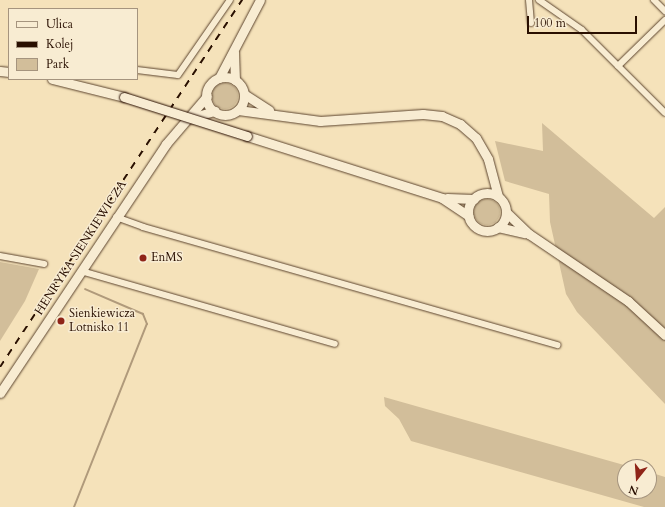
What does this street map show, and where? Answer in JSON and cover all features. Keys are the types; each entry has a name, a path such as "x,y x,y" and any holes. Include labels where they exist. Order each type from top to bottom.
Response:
{"main road":[{"path":"215,111 207,96 211,83 218,78 260,0"},
{"path":"234,48 235,80 244,94 277,114"},
{"path":"218,78 235,80"},
{"path":"56,80 124,97 442,198 469,216 480,229 498,228 529,234"},
{"path":"238,110 244,94"},
{"name":"HENRYKA SIENKIEWICZA","path":"0,393 116,216 166,144 207,96"},
{"path":"187,120 215,111 229,114 238,110 328,121 423,114 442,116 460,124 476,138 490,169 498,197 506,212 529,234 584,268 665,335"},
{"path":"469,216 490,169"},
{"path":"442,198 498,197"},
{"path":"498,228 506,212"}],"street":[{"path":"138,70 178,75 230,0"},
{"path":"529,0 531,23"},
{"path":"539,0 582,30 665,114"},
{"path":"654,0 665,11"},
{"path":"618,66 665,20"},
{"path":"116,216 143,227 558,345"},
{"path":"0,256 44,264"},
{"path":"81,270 335,344"}],"green space":[{"path":"225,83 235,86 238,96 235,106 225,109 215,106 212,96 215,86"},
{"path":"542,123 654,218 665,207 665,404 577,312 566,294 550,222 549,194 505,181 495,141 543,151"},
{"path":"487,199 496,203 500,212 496,221 487,225 478,221 474,212 478,203"},
{"path":"0,262 39,269 25,301 0,341"},
{"path":"384,397 617,463 617,499 657,499 657,474 665,477 665,507 644,507 411,441 399,419 385,406"}],"waterway":[{"path":"74,507 147,324 143,314 85,289"}],"railway":[{"path":"0,367 242,0"}],"place":[{"name":"EnMS","path":"143,258"},
{"name":"Sienkiewicza Lotnisko 11","path":"61,321"}]}
